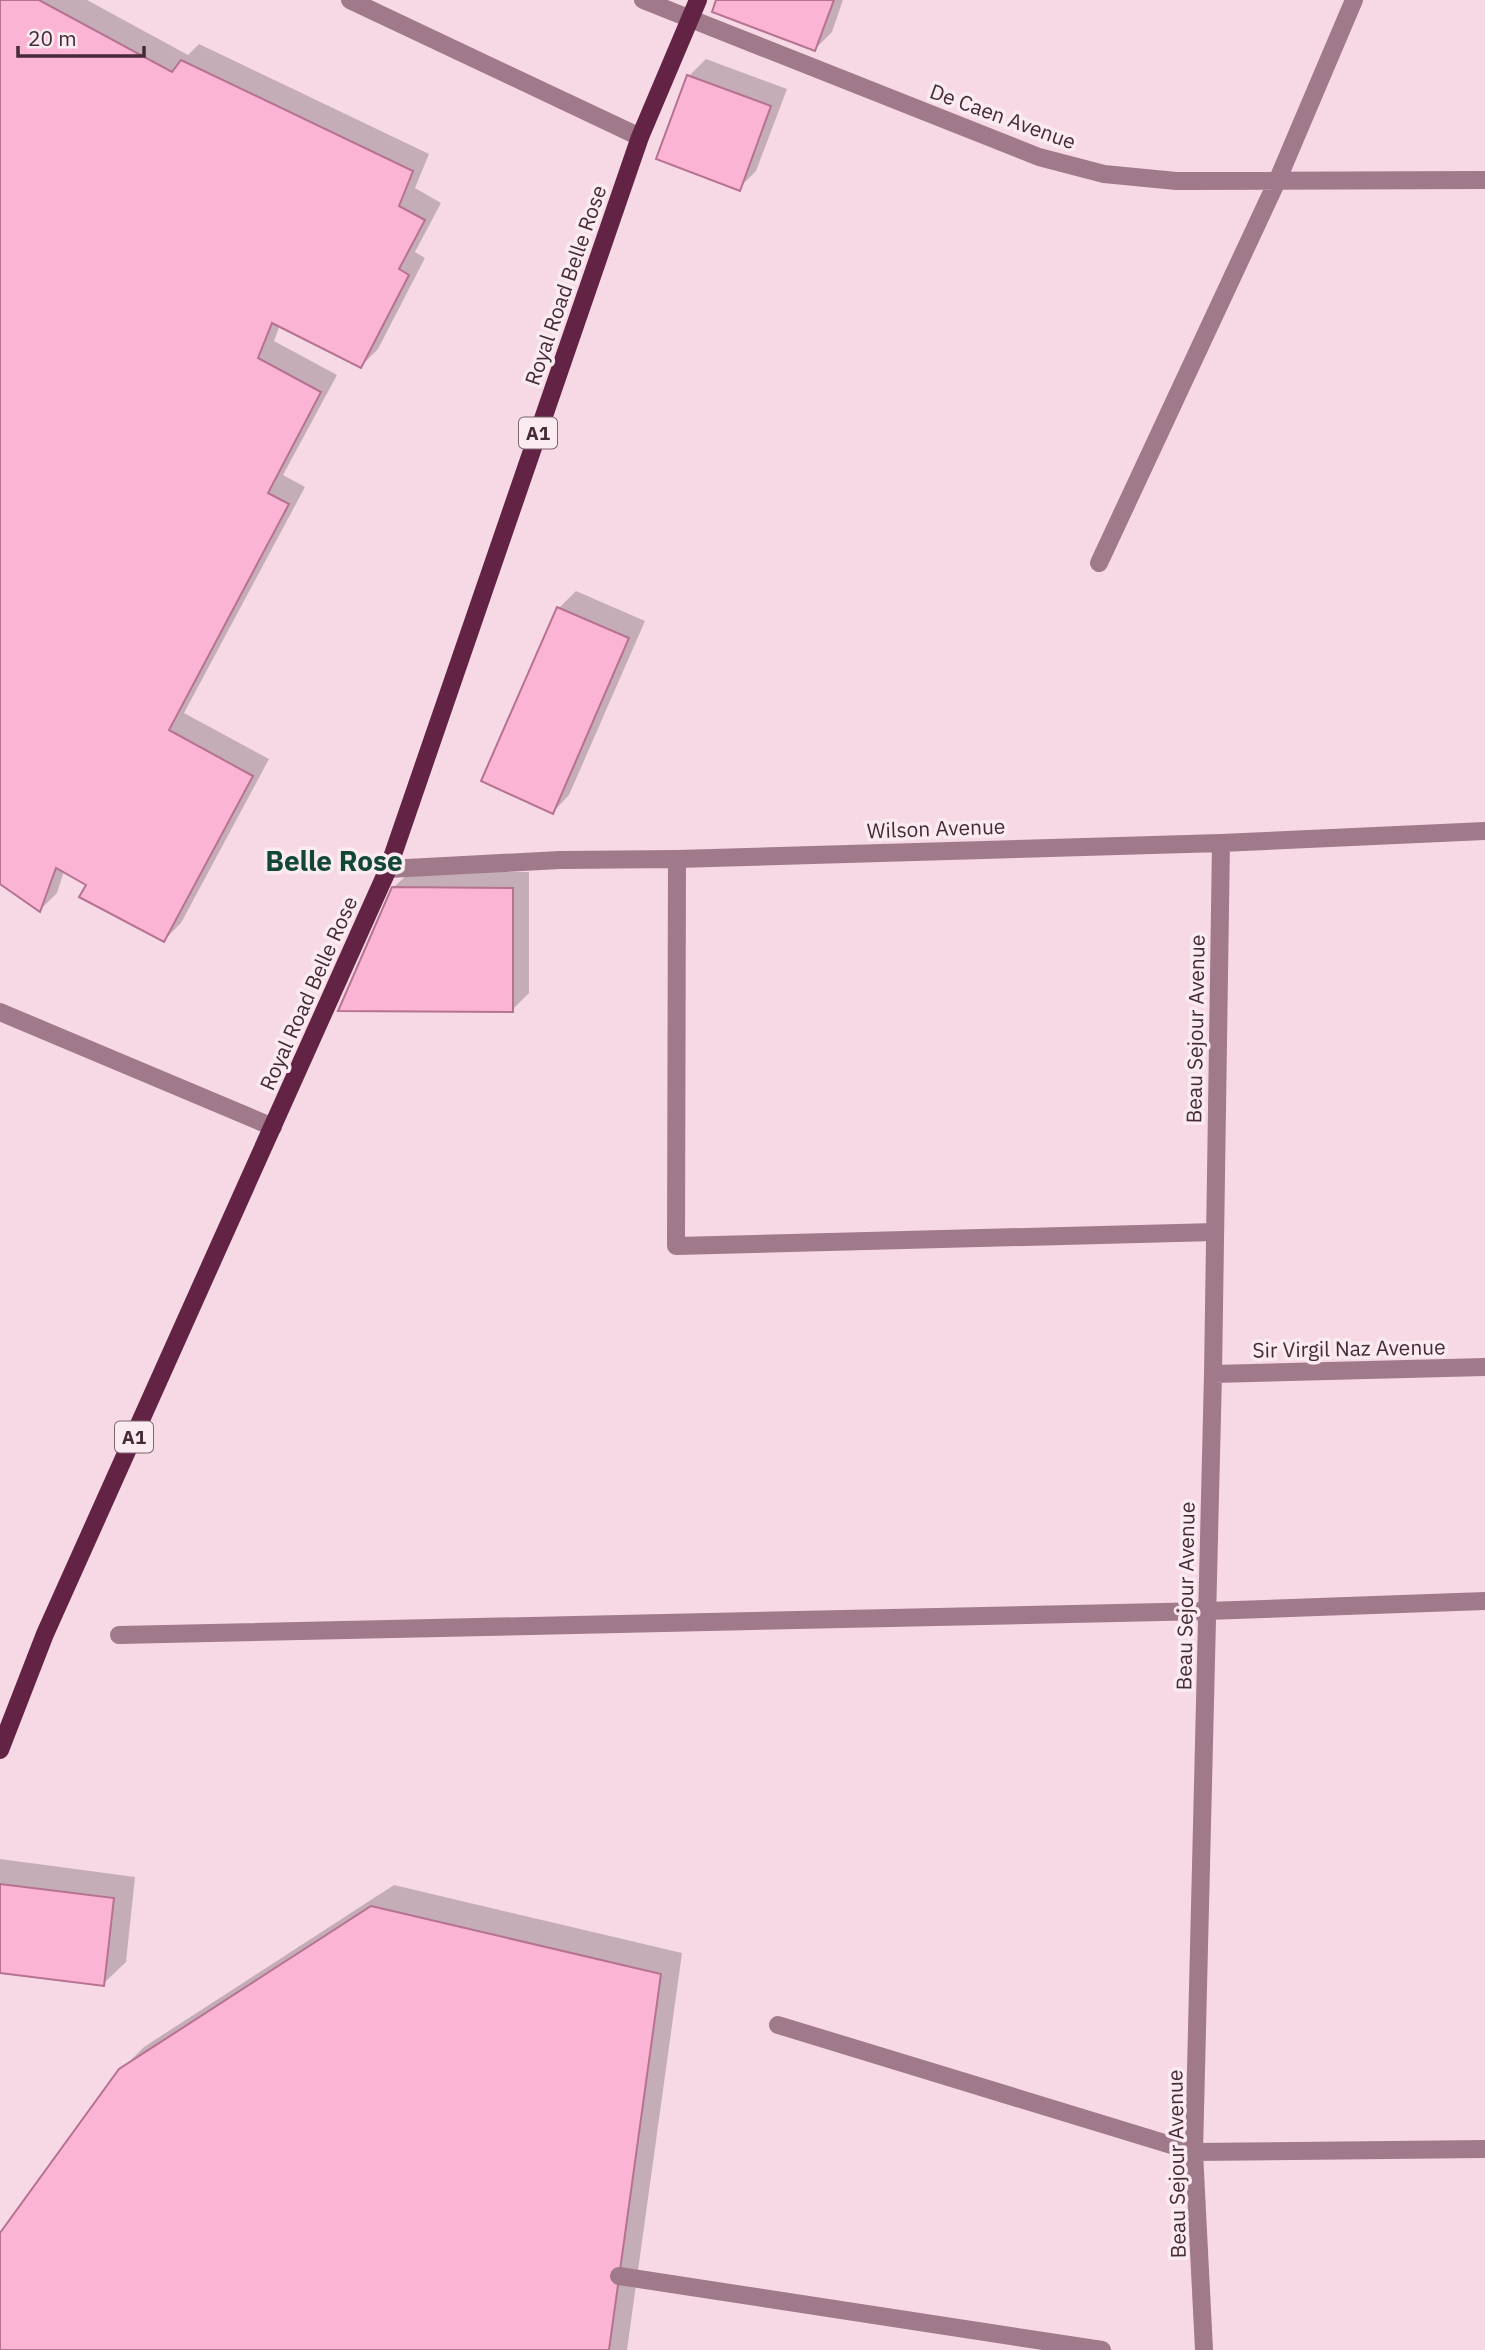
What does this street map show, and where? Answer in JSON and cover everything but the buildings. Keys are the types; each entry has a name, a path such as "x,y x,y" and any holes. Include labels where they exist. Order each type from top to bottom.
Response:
{"main road":[{"name":"Royal Road Belle Rose","path":"0,1750 46,1634 388,869 640,136 698,0"}],"street":[{"path":"350,0 640,136"},
{"name":"De Caen Avenue","path":"643,0 1039,157 1104,174 1176,181 1485,180"},
{"path":"1099,563 1278,179 1354,0"},
{"name":"Wilson Avenue","path":"388,869 560,860 677,859 1221,842 1483,828"},
{"name":"Beau Sejour Avenue","path":"1204,2350 1194,2152 1213,1374 1221,842"},
{"path":"677,859 676,1246 1215,1232"},
{"path":"0,1012 273,1127"},
{"name":"Sir Virgil Naz Avenue","path":"1213,1374 1485,1367"},
{"path":"119,1635 1207,1611 1485,1601"},
{"path":"778,2025 1194,2152 1485,2149"},
{"path":"618,2276 1102,2350"}],"district":[{"name":"Belle Rose","path":"334,860"}]}
